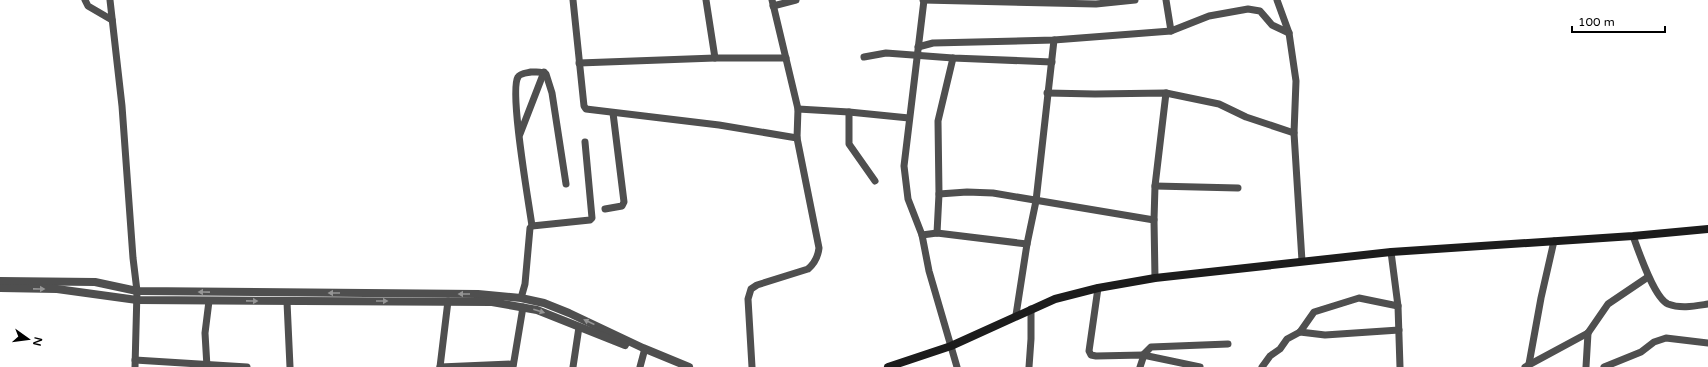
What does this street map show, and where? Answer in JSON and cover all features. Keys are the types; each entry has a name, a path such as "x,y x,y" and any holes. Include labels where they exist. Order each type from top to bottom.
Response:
{"main road":[{"path":"888,367 951,346 1016,315 1055,299 1098,288 1155,278 1391,252 1633,236 1708,229"}],"street":[{"path":"85,0 88,6 112,20"},
{"path":"110,0 122,106 137,296 135,363 247,367"},
{"path":"573,0 584,106 586,109 719,125 797,138"},
{"path":"706,0 715,58"},
{"path":"752,367 748,299 751,289 757,285 808,269 814,264 819,252 797,138 798,109 772,3 796,0"},
{"path":"957,367 929,271 922,235 908,199 904,166 924,0 1096,4 1135,0"},
{"path":"1166,0 1171,31"},
{"path":"1277,0 1289,33 1296,81 1294,133 1302,261"},
{"path":"918,47 933,43 1054,40 1171,31 1209,16 1248,9 1260,11 1272,25 1289,33"},
{"path":"1016,315 1027,244 1036,201 1054,40"},
{"path":"864,57 886,53 953,58 1052,62"},
{"path":"579,63 715,58 786,58"},
{"path":"937,233 939,194 938,121 953,58"},
{"path":"521,298 525,284 530,228 532,226 519,136 515,85 521,74 544,72"},
{"path":"519,136 544,72"},
{"path":"544,72 552,93 566,184"},
{"path":"1048,93 1166,93 1219,104 1246,117 1294,133"},
{"path":"1155,278 1155,186 1166,93"},
{"path":"798,109 909,118"},
{"path":"849,112 849,144 875,181"},
{"path":"605,209 622,206 624,202 613,113"},
{"path":"532,226 592,220 585,142"},
{"path":"1155,186 1238,188"},
{"path":"939,194 968,192 992,193 1154,220"},
{"path":"922,235 937,233 1027,244"},
{"path":"1633,236 1648,276 1661,298 1667,304 1683,307 1708,304"},
{"path":"1527,365 1554,241"},
{"path":"1391,252 1398,306 1400,367"},
{"path":"1527,365 1588,333 1608,304 1648,276"},
{"path":"0,281 95,282 137,296 478,294 521,298 561,309 643,348 689,367"},
{"path":"0,288 57,289 209,301 492,302 537,310 563,319 579,327 644,352 674,367"},
{"path":"1098,288 1089,351 1091,355 1143,355 1200,367"},
{"path":"1262,367 1270,356 1280,350 1287,339 1300,332 1314,312 1359,298 1398,306"},
{"path":"207,366 205,333 209,301"},
{"path":"448,301 440,367 513,366 523,307"},
{"path":"287,302 290,367"},
{"path":"1028,367 1031,339 1031,309"},
{"path":"573,367 579,327"},
{"path":"1300,332 1325,335 1399,330"},
{"path":"1586,367 1588,333"},
{"path":"1604,367 1641,352 1654,342 1666,338 1708,343"},
{"path":"1140,367 1143,355 1151,347 1228,344"},
{"path":"640,367 644,352"}]}
